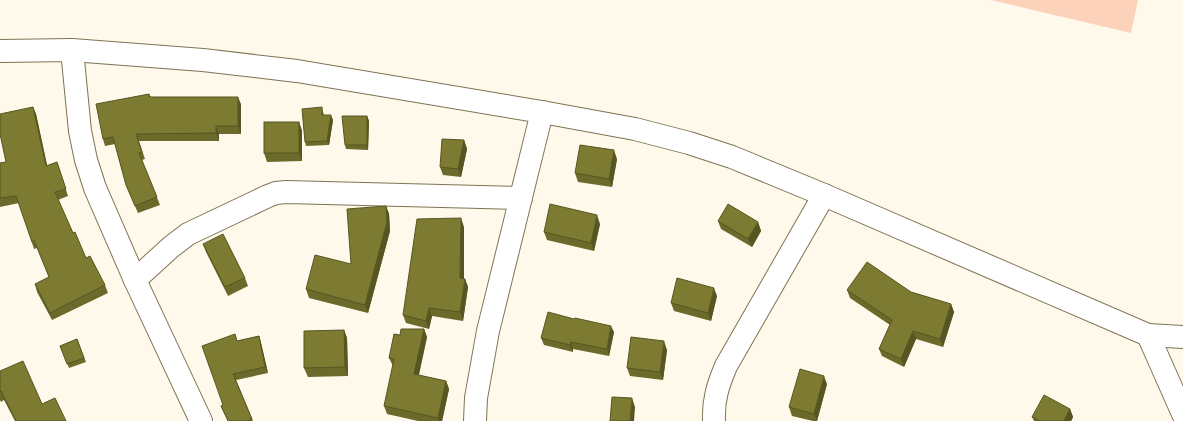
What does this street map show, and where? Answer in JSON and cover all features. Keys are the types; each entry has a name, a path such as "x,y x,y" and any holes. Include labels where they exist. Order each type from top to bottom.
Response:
{"street":[{"path":"0,50 72,50 203,60 297,71 635,129 689,143 732,157 824,195 1148,335 1183,337"},
{"path":"72,50 80,131 86,160 95,188 135,280 201,421"},
{"path":"475,421 476,398 488,331 542,112"},
{"path":"135,280 171,247 188,234 276,193 286,192 521,198"},
{"path":"714,421 713,408 717,387 726,366 824,195"},
{"path":"1148,335 1183,414"}],"shaded area":[{"path":"991,0 1138,0 1131,33"}],"building":[{"path":"149,94 150,97 238,97 238,126 216,126 216,133 136,134 142,152 139,153 157,197 135,206 126,185 113,137 103,139 96,104"},
{"path":"33,107 46,166 57,162 66,189 55,192 86,258 90,256 105,285 50,313 35,284 49,277 34,240 32,242 16,196 0,198 0,163 6,162 0,134 0,114"},
{"path":"322,107 322,115 331,115 327,141 305,142 302,109"},
{"path":"342,116 367,116 367,145 345,145"},
{"path":"264,122 299,122 299,153 264,153"},
{"path":"442,139 464,140 458,169 440,167"},
{"path":"580,145 614,150 609,179 575,173"},
{"path":"550,204 597,215 591,243 544,232"},
{"path":"728,204 758,222 748,239 718,221"},
{"path":"386,206 387,222 365,305 306,289 315,255 351,264 347,209"},
{"path":"461,218 460,278 465,279 460,312 429,308 426,321 403,315 417,219"},
{"path":"223,234 245,278 225,287 203,244"},
{"path":"867,262 911,292 951,304 940,339 913,331 901,359 879,349 892,320 847,290"},
{"path":"677,278 714,288 708,313 671,303"},
{"path":"548,312 611,326 607,349 571,342 570,345 541,338"},
{"path":"401,329 424,329 414,374 446,381 438,418 384,406 394,359 389,358 394,334 400,335"},
{"path":"344,330 345,367 304,368 304,331"},
{"path":"235,334 237,341 259,336 265,367 233,374 252,419 248,421 228,421 221,406 223,405 202,346"},
{"path":"631,337 664,341 660,372 627,368"},
{"path":"77,339 84,358 67,364 60,346"},
{"path":"23,361 42,404 55,398 66,421 16,421 1,391 0,392 0,371"},
{"path":"800,369 824,376 814,414 789,407"},
{"path":"1044,395 1070,409 1064,421 1040,421 1032,417"},
{"path":"612,397 632,398 630,421 610,421"}]}
